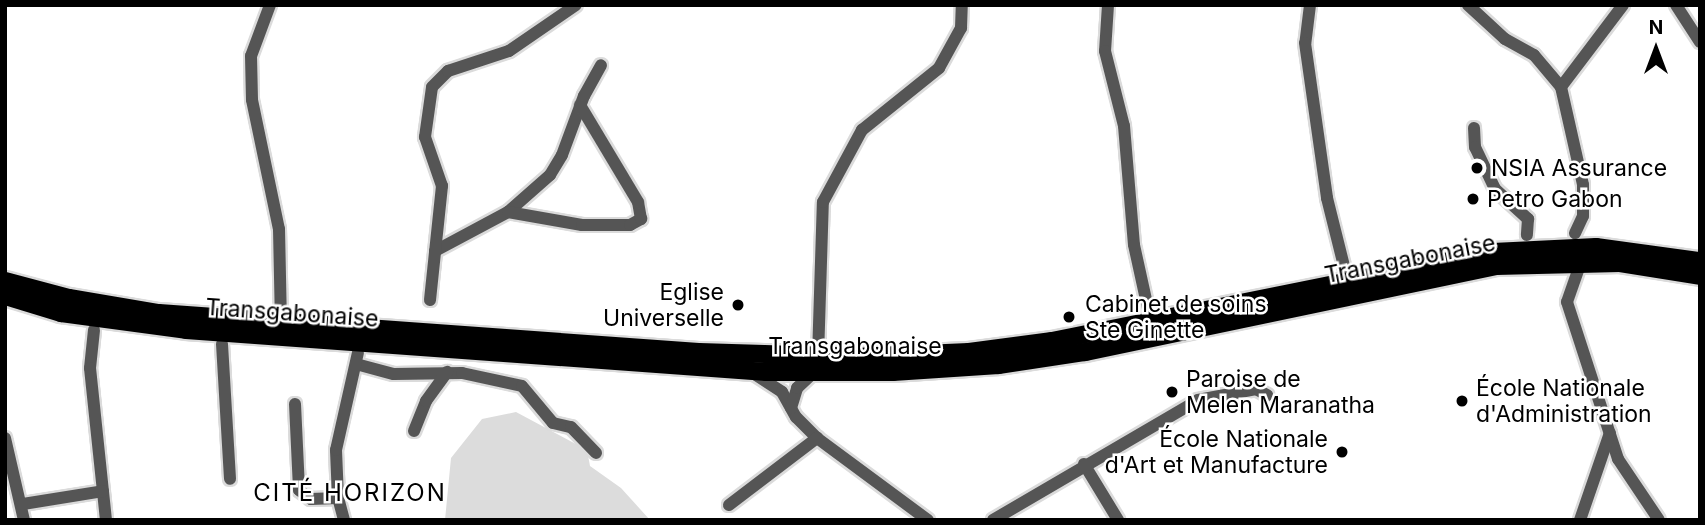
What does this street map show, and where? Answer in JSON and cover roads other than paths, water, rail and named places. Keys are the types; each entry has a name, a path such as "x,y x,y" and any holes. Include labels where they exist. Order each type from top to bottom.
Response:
{"highway":[{"name":"Transgabonaise","path":"5,296 61,313 158,328 742,369 1000,348 1151,322 1347,278 1474,254 1547,247 1621,248 1700,261"},
{"name":"Transgabonaise","path":"5,281 124,309 816,364 936,371 1028,361 1476,269 1581,262 1700,276"}],"street":[{"path":"271,5 251,56 252,100 279,229 281,321"},
{"path":"430,300 442,186 425,137 432,87 448,71 509,51 576,5"},
{"path":"791,408 797,388 816,364 823,202 862,130 925,82 949,54 961,28 962,5"},
{"path":"1108,5 1105,51 1124,126 1134,245 1151,322"},
{"path":"1310,5 1305,43 1327,198 1347,278"},
{"path":"1468,5 1506,39 1534,55 1561,87 1583,185 1583,216 1575,233"},
{"path":"1561,87 1622,5"},
{"path":"1676,5 1700,41"},
{"path":"435,251 508,212 550,175 562,155 580,105 601,65"},
{"path":"508,212 582,225 630,225 641,219 638,202 580,105"},
{"path":"1474,128 1475,147 1495,189 1528,219 1527,235"},
{"path":"1581,262 1567,302 1610,433 1630,480 1659,520"},
{"path":"94,330 90,368 106,520"},
{"path":"222,344 230,479"},
{"path":"344,520 338,498 336,450 357,358 394,374 447,372 522,386 553,423 571,427 596,453"},
{"path":"742,369 774,384 817,438 928,520"},
{"path":"414,431 426,401 447,372"},
{"path":"993,520 1084,464 1198,400 1256,389 1267,395"},
{"path":"295,404 299,490 311,499 338,498"},
{"path":"1580,520 1610,433"},
{"path":"5,438 23,504 24,520"},
{"path":"729,505 817,438"},
{"path":"1084,464 1109,499 1118,520"},
{"path":"23,504 103,491"}],"place":[{"name":"NSIA Assurance","path":"1477,168"},
{"name":"Petro Gabon","path":"1473,199"},
{"name":"Eglise Universelle","path":"738,305"},
{"name":"Cabinet de soins Ste Ginette","path":"1069,317"},
{"name":"Paroise de Melen Maranatha","path":"1172,392"},
{"name":"École Nationale d'Administration","path":"1462,401"},
{"name":"École Nationale d'Art et Manufacture","path":"1342,452"}],"district":[{"name":"CITÉ HORIZON","path":"350,493"}]}
